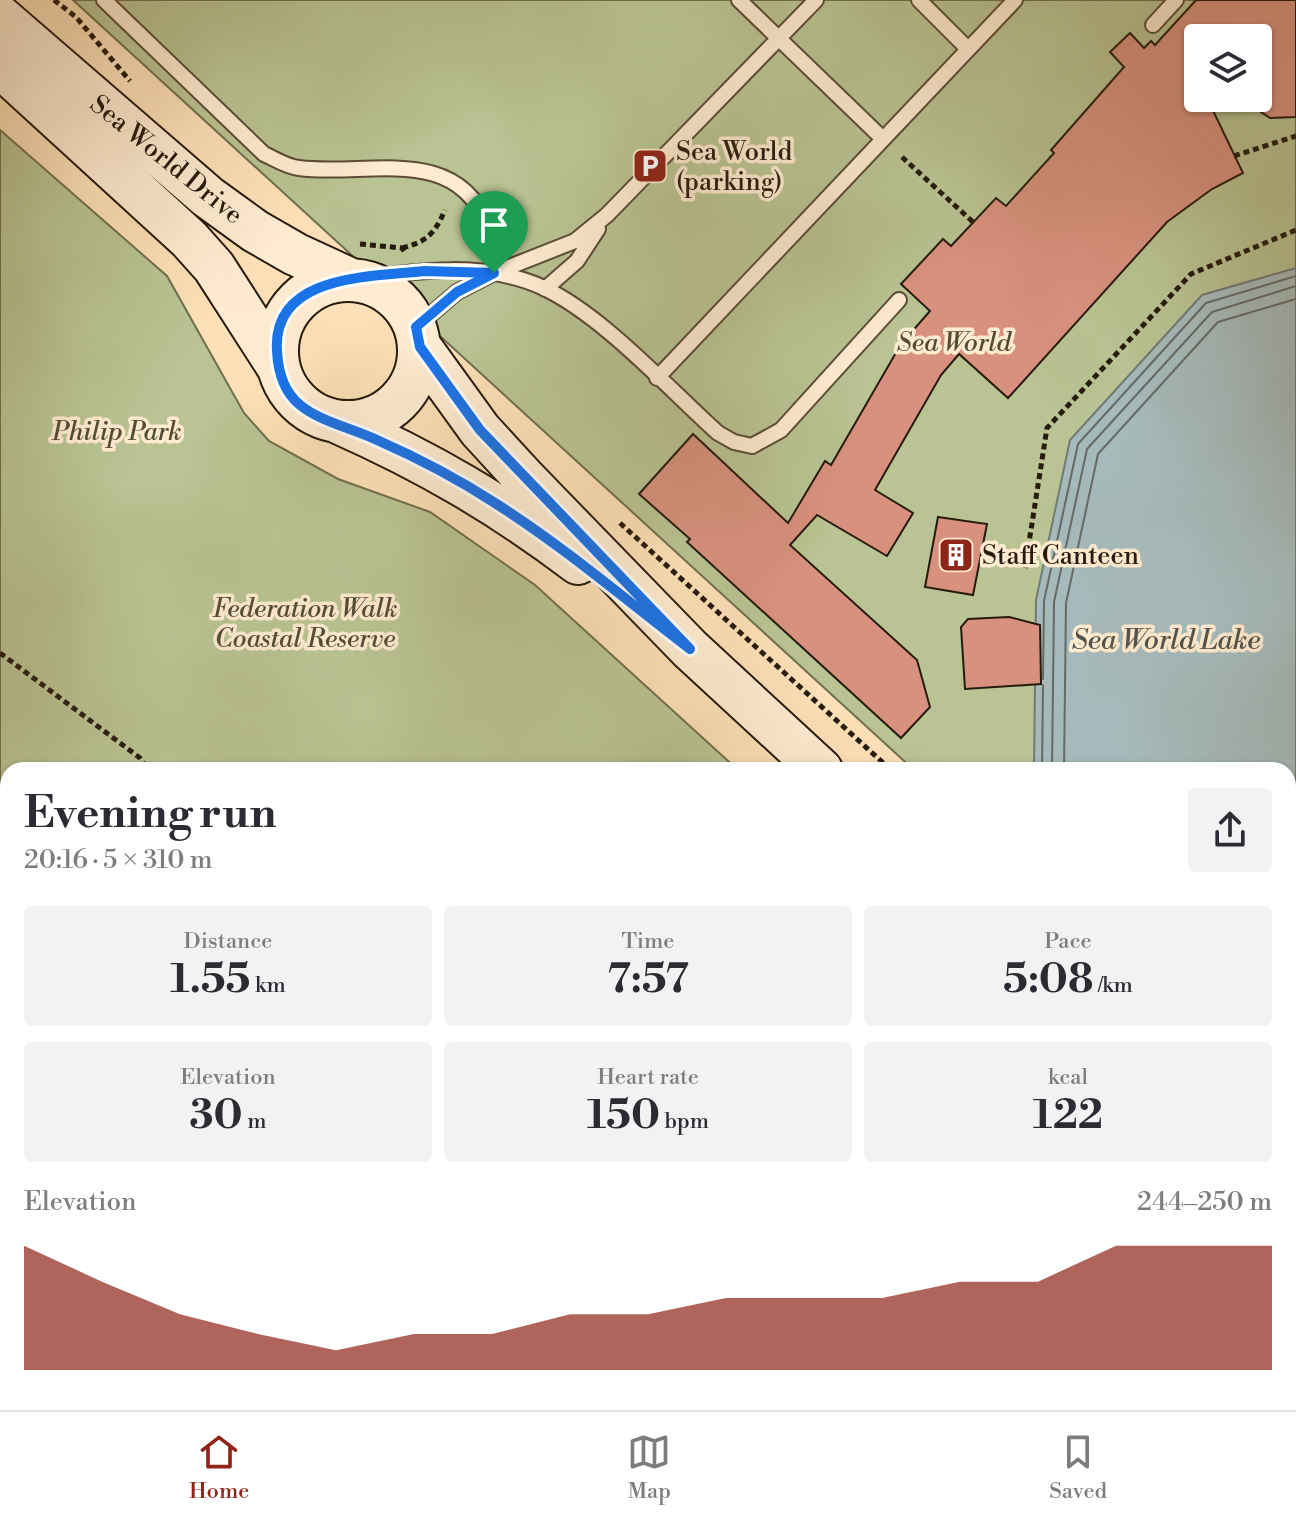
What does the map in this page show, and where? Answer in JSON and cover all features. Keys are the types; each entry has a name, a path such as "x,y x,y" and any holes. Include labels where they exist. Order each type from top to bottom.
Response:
{"street":[{"name":"Sea World Drive","path":"0,17 208,197 255,231 295,254 353,279"},
{"name":"Sea World Drive","path":"0,66 189,239 214,267 277,365"},
{"path":"690,649 495,503 412,455 338,422 317,416 298,404 285,386 277,365 276,343 282,321 295,303 313,288 353,279 375,285 393,295 407,310 418,337 480,430 690,649 812,762"},
{"path":"338,422 359,422 379,415 396,404 410,387 417,368 418,337"}],"lane":[{"path":"104,0 264,154 295,168 429,171 453,181 474,202 488,225 494,273"},
{"path":"739,0 882,138"},
{"path":"418,337 457,292 494,273 575,241 607,215 816,0"},
{"path":"919,0 968,49"},
{"path":"657,378 1015,0"},
{"path":"1153,25 1176,0"},
{"path":"545,289 577,261 607,215"},
{"path":"353,279 424,271 494,273 545,289 600,326 718,433 734,442 752,446 781,430 899,300"}],"path":[{"path":"1234,156 1296,134"},
{"path":"902,157 973,222"},
{"path":"402,248 424,241 433,234 445,210"},
{"path":"1025,568 1047,428 1191,274 1296,230"},
{"path":"0,653 143,762"}],"green space":[{"name":"Sea World","path":"73,0 1296,0 1296,762 905,762"},
{"name":"Federation Walk Coastal Reserve","path":"0,130 167,276 244,413 269,441 338,479 430,512 535,585 729,762 0,762"}],"water":[{"name":"Sea World Lake","path":"1296,268 1296,762 1034,762 1036,600 1070,440 1202,295"}],"building":[{"path":"1196,0 1296,0 1296,117 1270,118 1261,112 1272,112 1272,24 1184,24 1184,112 1214,112 1243,173 1212,189 1167,222 1008,398 959,354 941,375 875,490 913,513 887,556 817,515 790,545 917,660 930,707 901,738 687,542 690,539 639,494 693,434 788,523 825,461 831,465 901,344 930,311 901,284 943,239 951,246 996,198 1006,206 1124,67 1110,52 1130,33 1144,48 1151,41 1155,45"},
{"name":"Staff Canteen","path":"938,517 987,524 973,595 925,587"},
{"path":"1009,617 1040,625 1041,684 965,689 961,627 968,619"}],"place":[{"name":"Sea World (parking)","path":"650,166"},
{"name":"Staff Canteen","path":"956,555"}],"route":[{"path":"424,271 494,273 457,292 416,327 420,347 480,430 690,649 578,562 495,503 412,455 338,422 317,416 298,404 285,386 277,365 276,343 282,321 295,303 313,288 334,281 424,271"}],"park label":[{"name":"Philip Park","path":"117,431"}]}
